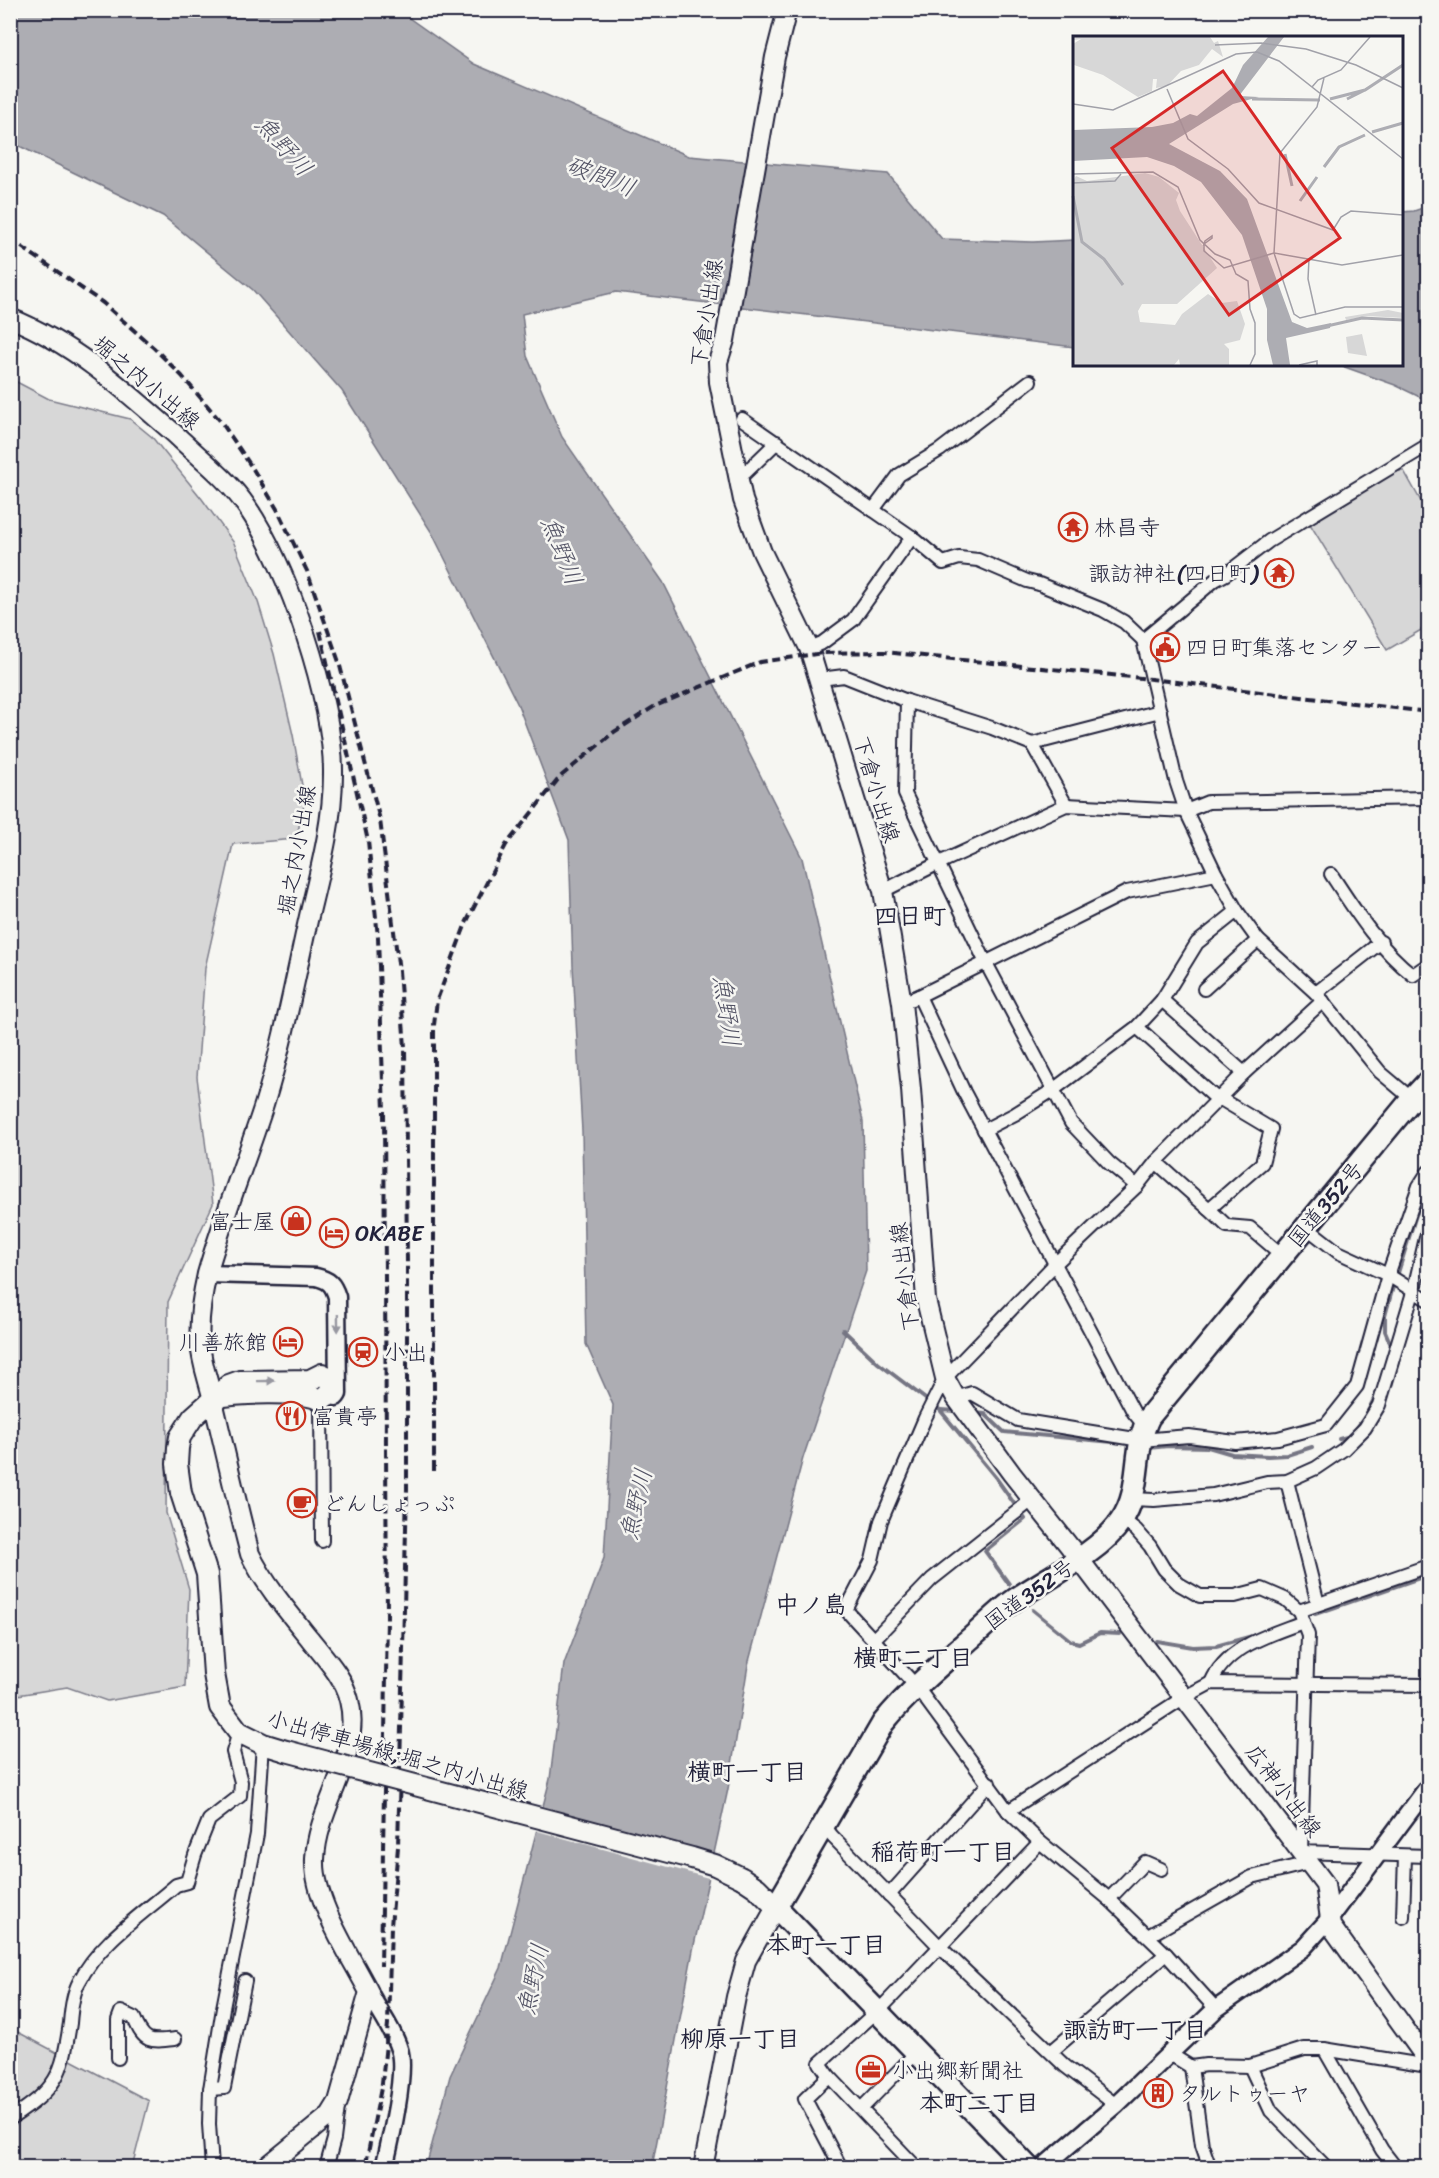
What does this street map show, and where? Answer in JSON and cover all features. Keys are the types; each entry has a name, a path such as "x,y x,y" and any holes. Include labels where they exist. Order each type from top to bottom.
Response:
{"highway":[{"name":"国道352号","path":"776,1907 883,1723 916,1686 1013,1601 1078,1559 1108,1536 1122,1519 1132,1500 1143,1432 1183,1373 1428,1082"},
{"path":"776,1907 1029,2168"}],"main road":[{"name":"下倉小出線","path":"787,10 774,66 718,363 719,382 743,500 762,552 809,648 820,679 883,891 911,999 911,1089 926,1300 945,1378 1025,1507 1078,1559"},
{"name":"堀之内小出線","path":"10,318 80,355 131,395 231,486 257,522 274,554 318,677 332,744 331,809 272,1077 207,1274 201,1301 200,1342 204,1371 213,1398 240,1516 254,1561 291,1615 337,1672 349,1698 352,1718 350,1740 318,1838 315,1858 316,1879 325,1906 369,1992"},
{"name":"小出停車場線;堀之内小出線","path":"321,1400 330,1393 332,1387 328,1378 322,1374 310,1380 236,1382 221,1390 193,1417 180,1437 177,1464 181,1493 207,1574 214,1674 220,1707 239,1732 263,1744 286,1751 715,1865 757,1888 776,1907"},
{"name":"広神小出線","path":"1078,1559 1325,1884 1331,1917 1330,1926 1428,2061"},
{"path":"703,2168 735,1997 746,1961 776,1907"},
{"path":"265,2168 330,2115 338,2102 369,1992"}],"street":[{"path":"873,510 899,475 940,450 1030,381"},
{"path":"742,419 777,441 912,537 943,563 959,558 978,560 1103,610 1124,622 1143,640 1176,781 1186,812 1237,911 1258,940 1319,997 1380,1072 1412,1099"},
{"path":"737,474 745,473 777,441"},
{"path":"1143,640 1215,580 1269,541 1428,445"},
{"path":"809,648 822,644 853,620 912,537"},
{"path":"820,679 844,676 907,701 992,728 1032,744 1160,711"},
{"path":"907,701 905,794 986,963 1071,1123 1108,1163 1137,1186"},
{"path":"1032,744 1066,805"},
{"path":"883,891 1066,805 1186,812 1208,802 1428,798"},
{"path":"1143,1432 1056,1263 911,999 1127,892 1216,874"},
{"path":"1331,874 1365,924 1401,966 1413,975 1426,966"},
{"path":"984,1130 1016,1114 1053,1090 1137,1027 1162,1000 1197,943 1237,911"},
{"path":"1204,989 1258,940"},
{"path":"1216,2009 1148,1936 1109,1899 1040,1842 1008,1811 916,1686 846,1610 872,1560 881,1521 925,1418 945,1378 1056,1263 1137,1186 1156,1162 1319,997 1381,942"},
{"path":"1162,1000 1244,1073"},
{"path":"1137,1027 1219,1099 1271,1129 1262,1163 1209,1209"},
{"path":"1156,1162 1227,1226 1250,1228 1282,1255"},
{"path":"956,1398 972,1393 1018,1420 1234,1442 1278,1438 1326,1425 1357,1386 1393,1278 1419,1186 1428,1172"},
{"path":"1306,1227 1338,1252 1414,1289 1428,1300"},
{"path":"1132,1500 1213,1495 1267,1482 1287,1481 1316,1468 1344,1449 1365,1428 1379,1405 1414,1289 1428,1229"},
{"path":"207,1274 316,1277 328,1280 334,1287 338,1297 338,1394 331,1401 321,1400 322,1541"},
{"path":"1287,1481 1318,1604"},
{"path":"874,1639 932,1579 1025,1507"},
{"path":"1122,1519 1136,1530 1150,1546 1164,1569 1179,1584 1200,1596 1236,1596 1262,1589 1285,1599 1301,1617 1308,1635 1305,1857"},
{"path":"1211,1683 1216,1672 1247,1643 1301,1617 1318,1604 1428,1566"},
{"path":"1008,1811 1183,1698 1211,1683 1428,1685"},
{"path":"10,2119 40,2100 60,2073 65,2058 77,1985 90,1963 176,1885 187,1882 209,1820 240,1796 242,1782 233,1752 239,1732"},
{"path":"212,2168 209,2124 210,2089 223,2008 257,1834 263,1744"},
{"path":"889,1895 989,1783"},
{"path":"1042,2168 1116,2105 1216,2009 1303,1948 1331,1917 1428,1787"},
{"path":"823,1824 940,1947 1052,2051 1065,2066 1116,2105"},
{"path":"917,2168 820,2064 877,2012 1040,1842"},
{"path":"1403,1917 1405,1856"},
{"path":"1148,1936 1252,1877 1305,1857 1428,1856"},
{"path":"1109,1899 1144,1862 1161,1869"},
{"path":"1052,2051 1166,1954"},
{"path":"210,2089 224,2088 244,1981"},
{"path":"369,1992 381,2016 388,2024 400,2052 400,2091 384,2168"},
{"path":"118,2058 118,2020 121,2012 134,2018 140,2035 149,2039 175,2039"},
{"path":"1170,2054 1191,2067 1250,2066 1304,2049 1324,2049 1428,2066"},
{"path":"1324,2049 1382,2151 1396,2168"},
{"path":"861,2109 916,2053"},
{"path":"1250,2066 1271,2111 1326,2167"},
{"path":"1191,2067 1202,2145 1209,2168"},
{"path":"829,2076 805,2099 844,2168"},
{"path":"326,2168 334,2139 338,2102"}],"shaded area":[{"path":"11,379 49,399 130,419 152,437 234,543 258,602 274,654 293,735 305,802 296,839 233,844 205,968 197,1077 213,1204 168,1302 166,1513 189,1589 185,1687 107,1701 67,1687 11,1696"},
{"path":"1394,471 1404,471 1428,514 1428,626 1387,650 1310,524"},
{"path":"10,2028 149,2101 132,2167 11,2167"}],"water":[{"path":"10,11 399,11 474,64 689,156 888,174 942,239 1033,242 1073,240 1073,347 616,292 522,314 527,356 562,437 663,582 802,858 863,1121 866,1271 803,1458 748,1665 728,1789 693,1950 652,2167 426,2167 450,2076 501,1968 550,1779 564,1664 604,1558 613,1405 586,1344 582,1131 569,840 518,705 432,533 342,391 253,290 163,216 11,142"},
{"path":"1428,206 1428,319 1422,323 1428,339 1428,401 1395,385 1342,366 1403,366 1403,212"}],"pier":[{"path":"540,1807 717,1854 712,1879 534,1830"}],"waterway":[{"path":"1397,1276 1416,1215 1428,1190"},
{"path":"1391,1345 1385,1331 1385,1316 1394,1283"},
{"path":"843,1330 878,1363 940,1410 996,1478 1025,1519 985,1551 1009,1584"},
{"path":"1339,1439 1351,1436 1366,1415 1376,1395"},
{"path":"941,1410 957,1411"},
{"path":"974,1413 985,1414 1004,1432 1124,1443"},
{"path":"1148,1448 1208,1447 1232,1454 1268,1456 1287,1455 1312,1447"},
{"path":"1315,1614 1428,1575"},
{"path":"1033,1610 1071,1641 1079,1643 1100,1633 1120,1634"},
{"path":"1157,1641 1193,1647 1216,1646 1256,1635"}],"railway":[{"path":"10,239 103,303 154,348 182,376 222,423 253,469 277,509 307,571 339,662 380,820 399,971 405,1047 407,1489 398,1847 391,1926 388,2024 382,2083 365,2168"},
{"path":"320,631 368,841 378,937 384,1111 387,1617 381,1966"},
{"path":"434,1471 434,1025 437,1000 466,923 506,845 560,777 614,732 655,706 760,662 823,653 884,652 1151,679 1428,712"}],"place":[{"name":"林昌寺","path":"1073,527"},
{"name":"諏訪神社(四日町)","path":"1279,573"},
{"name":"四日町集落センター","path":"1165,647"},
{"name":"富士屋","path":"296,1221"},
{"name":"OKABE","path":"334,1233"},
{"name":"川善旅館","path":"288,1342"},
{"name":"小出","path":"363,1352"},
{"name":"富貴亭","path":"291,1416"},
{"name":"どんしょっぷ","path":"302,1503"},
{"name":"小出郷新聞社","path":"871,2070"},
{"name":"タルトゥーヤ","path":"1158,2093"}],"district":[{"name":"四日町","path":"910,916"},
{"name":"中ノ島","path":"811,1605"},
{"name":"横町二丁目","path":"913,1658"},
{"name":"横町一丁目","path":"747,1772"},
{"name":"稲荷町一丁目","path":"943,1852"},
{"name":"本町一丁目","path":"826,1945"},
{"name":"諏訪町一丁目","path":"1135,2030"},
{"name":"柳原一丁目","path":"740,2039"},
{"name":"本町二丁目","path":"979,2103"}],"water label":[{"name":"魚野川","path":"284,146"},
{"name":"破間川","path":"601,176"},
{"name":"魚野川","path":"562,551"},
{"name":"魚野川","path":"727,1011"},
{"name":"魚野川","path":"636,1504"},
{"name":"魚野川","path":"533,1979"}]}
